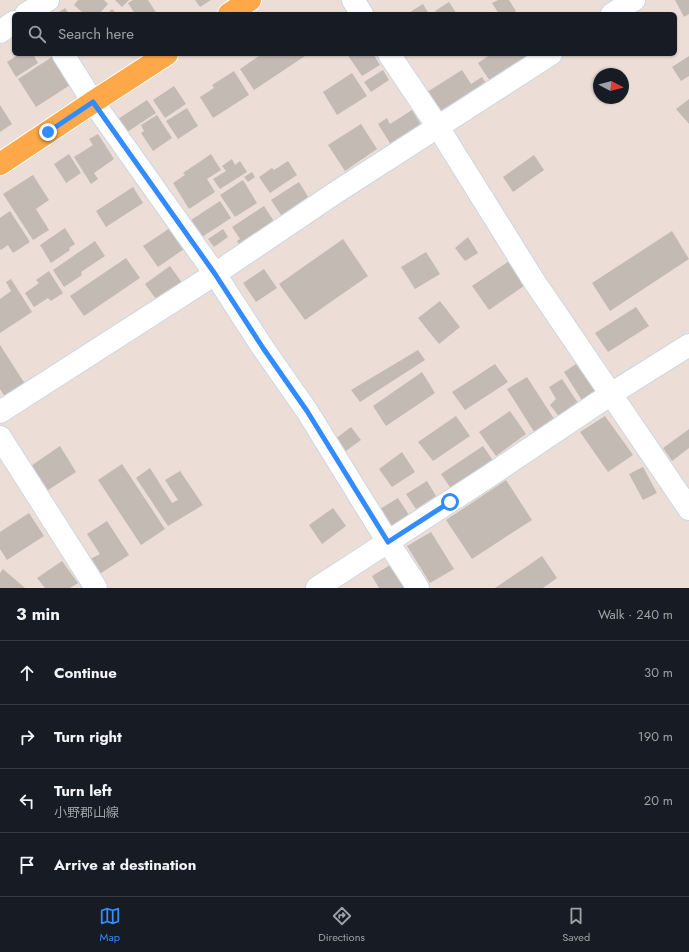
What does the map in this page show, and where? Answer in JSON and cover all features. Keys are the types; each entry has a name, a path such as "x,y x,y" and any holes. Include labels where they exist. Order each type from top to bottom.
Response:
{"main road":[{"path":"232,12 250,0"},
{"path":"0,164 164,56"}],"street":[{"path":"353,0 361,12"},
{"path":"615,12 634,0"},
{"path":"0,32 12,23"},
{"path":"64,56 93,102 215,274 263,348 307,411 418,588"},
{"path":"390,56 438,127 534,281 689,509"},
{"path":"0,412 215,274 335,193 548,56"},
{"path":"317,588 489,476 611,394 689,345"},
{"path":"0,437 96,588"}],"building":[{"path":"78,0 104,0 108,4 101,12 82,12 74,5"},
{"path":"115,0 129,0 122,7"},
{"path":"133,0 148,0 156,12 134,12 128,3"},
{"path":"195,0 211,0 200,7"},
{"path":"498,0 509,0 516,11 498,12 492,3"},
{"path":"675,0 689,0 689,14 684,17"},
{"path":"449,2 456,12 436,12 435,11"},
{"path":"423,4 428,12 410,12"},
{"path":"65,8 68,12 59,12"},
{"path":"16,56 34,56 38,63 16,77 7,62"},
{"path":"259,56 305,56 254,90 240,69"},
{"path":"348,56 374,56 380,65 362,76"},
{"path":"488,56 533,56 492,84 478,63"},
{"path":"689,56 689,76 681,81 672,67"},
{"path":"52,57 70,85 36,107 18,79"},
{"path":"383,70 389,80 371,92 364,82"},
{"path":"462,70 471,84 482,77 487,85 441,114 427,92"},
{"path":"234,71 249,95 213,118 200,97 214,88 212,85"},
{"path":"352,73 367,96 337,115 323,92"},
{"path":"174,86 186,104 165,118 153,100"},
{"path":"689,99 689,124 676,109"},
{"path":"147,100 156,113 127,132 118,119"},
{"path":"0,105 12,124 0,132"},
{"path":"187,108 198,126 178,139 166,121"},
{"path":"412,110 423,128 393,148 378,124 387,118 390,124"},
{"path":"157,115 172,138 153,151 141,133 144,131 141,125"},
{"path":"361,124 377,149 345,171 328,145"},
{"path":"98,134 114,159 94,173 98,179 91,184 74,157 93,145 89,139"},
{"path":"69,154 81,173 66,183 54,164"},
{"path":"211,154 221,170 207,179 215,192 189,209 173,183 185,175 183,173"},
{"path":"534,155 544,170 513,192 503,177"},
{"path":"232,159 235,165 240,161 247,172 220,189 213,179 226,171 222,166"},
{"path":"288,161 297,175 270,193 259,177 272,168 274,170"},
{"path":"252,172 255,177 248,182 244,177"},
{"path":"33,175 49,200 36,209 49,230 33,240 3,194"},
{"path":"243,180 257,203 235,217 220,195"},
{"path":"299,182 310,200 283,218 271,200"},
{"path":"133,187 143,203 106,227 96,211"},
{"path":"220,201 231,218 202,237 191,220"},
{"path":"264,206 277,226 242,249 237,241 240,239 232,227"},
{"path":"10,211 30,242 13,253 8,245 1,250 0,249 0,218"},
{"path":"65,228 75,244 69,248 70,250 51,263 40,245"},
{"path":"170,228 184,249 158,267 143,246"},
{"path":"223,229 228,237 214,247 208,239"},
{"path":"672,231 689,259 610,311 592,283"},
{"path":"468,237 478,253 465,261 455,248"},
{"path":"343,239 368,276 305,320 279,284"},
{"path":"95,241 105,256 81,272 82,275 64,287 53,270"},
{"path":"426,252 440,274 415,289 401,267"},
{"path":"126,258 140,278 84,316 70,296"},
{"path":"509,261 524,286 489,310 472,286"},
{"path":"170,266 183,284 158,302 145,284"},
{"path":"264,269 277,288 256,302 243,283"},
{"path":"49,271 63,293 51,301 48,298 34,307 25,293 39,283 36,280"},
{"path":"11,279 32,312 0,333 0,299 11,291 6,282"},
{"path":"440,301 460,327 439,344 418,318"},
{"path":"636,307 649,326 608,352 595,333"},
{"path":"0,345 27,387 7,400 0,389"},
{"path":"418,350 425,360 360,402 351,390"},
{"path":"579,362 597,393 583,402 564,372"},
{"path":"495,364 508,382 465,410 452,392"},
{"path":"422,372 435,393 386,426 373,406"},
{"path":"527,377 556,422 536,435 507,389"},
{"path":"562,379 580,406 561,419 550,405 556,399 549,387"},
{"path":"510,411 526,434 496,456 479,432"},
{"path":"456,416 470,436 433,461 418,442"},
{"path":"605,416 633,455 608,472 580,432"},
{"path":"351,427 361,440 343,453 334,440"},
{"path":"689,429 689,448 672,461 663,448"},
{"path":"60,446 76,472 45,492 28,468"},
{"path":"483,446 494,462 452,490 441,474"},
{"path":"402,452 415,472 392,487 379,469"},
{"path":"122,464 165,529 141,545 98,480"},
{"path":"643,467 657,493 643,500 629,474"},
{"path":"150,468 172,503 178,500 165,480 180,471 203,505 168,526 136,478"},
{"path":"506,480 532,520 472,559 446,520"},
{"path":"427,481 436,496 416,509 406,494"},
{"path":"398,498 409,515 391,526 380,509"},
{"path":"333,508 346,526 322,544 309,525"},
{"path":"29,513 44,536 7,560 0,549 0,532"},
{"path":"107,521 129,555 98,575 88,560 100,554 87,534"},
{"path":"431,532 454,569 430,583 407,546"},
{"path":"542,556 557,578 543,588 495,588"},
{"path":"62,561 78,583 70,588 45,588 37,578"},
{"path":"395,562 411,588 379,588 372,576"},
{"path":"3,569 25,588 0,588 0,573"}],"route":[{"path":"48,132 93,102 147,176 215,274 263,348 307,411 388,542 450,502"}]}
